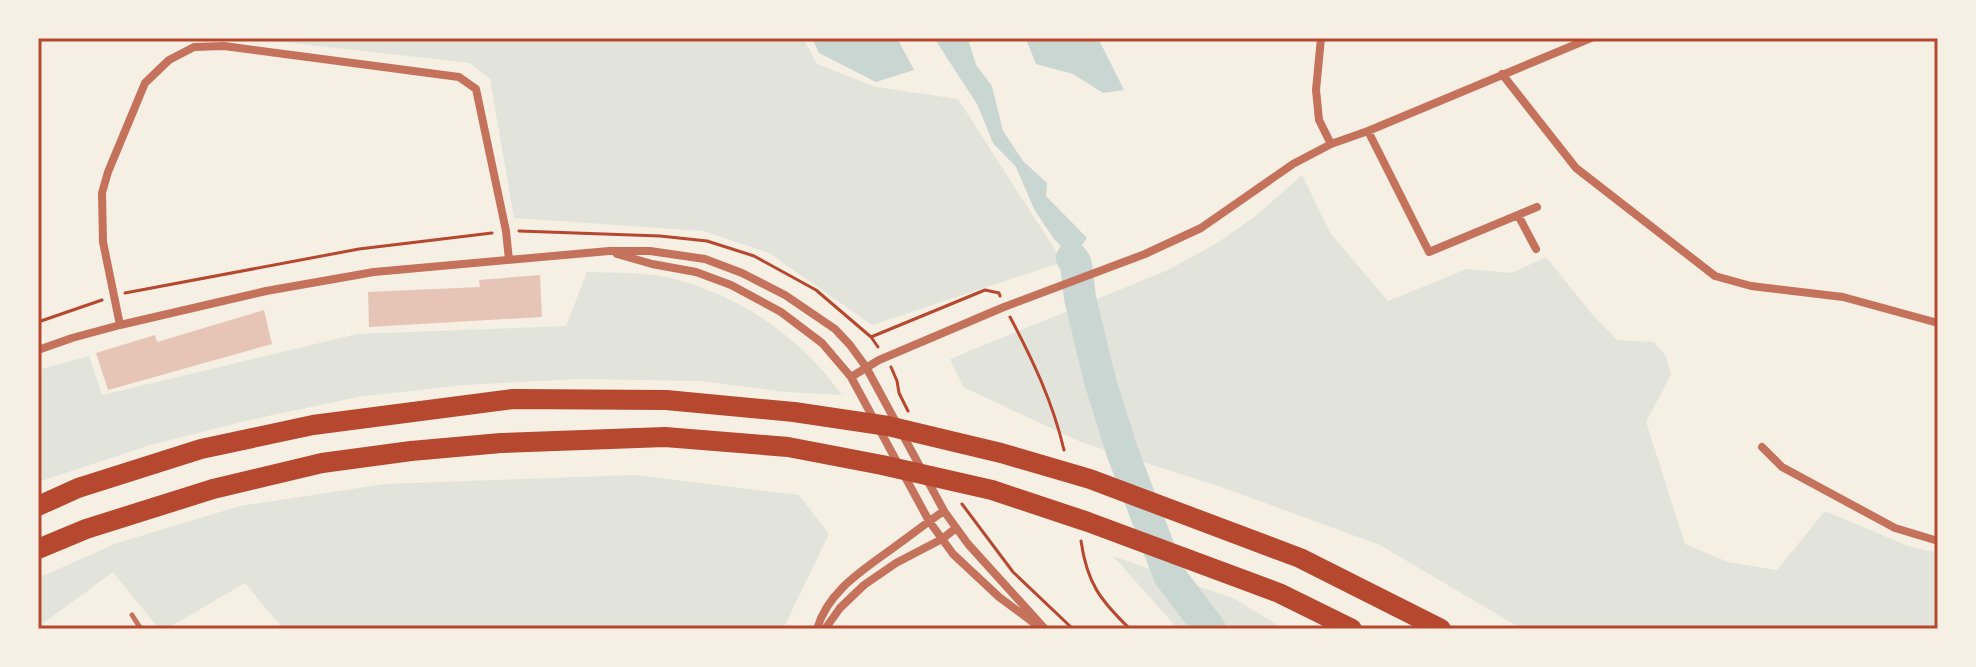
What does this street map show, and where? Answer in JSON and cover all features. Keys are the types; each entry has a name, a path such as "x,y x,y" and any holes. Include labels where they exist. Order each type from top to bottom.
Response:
{"highway":[{"path":"38,506 78,488 201,449 313,425 513,399 666,400 794,412 888,426 1001,453 1090,479 1300,558 1441,629"},
{"path":"38,549 86,529 213,489 322,463 501,443 665,437 788,447 992,490 1279,593 1352,629"}],"street":[{"path":"1321,38 1316,90 1319,120 1331,144"},
{"path":"851,377 866,367 1004,307 1145,254 1201,228 1293,164 1331,144 1590,38"},
{"path":"120,325 103,242 102,193 145,83 169,60 194,47 224,46 459,77 476,89 506,231 509,260"},
{"path":"1502,74 1576,168 1715,276 1751,286 1843,297 1938,323"},
{"path":"1368,131 1429,252 1537,207"},
{"path":"1518,215 1536,249"},
{"path":"609,251 652,264 696,272 731,285 781,312 822,343 851,377 929,521 953,554 999,597 1044,629"},
{"path":"38,350 120,325 266,291 374,272 609,251 650,251 705,259 742,273 785,295 835,329 866,367 944,511 968,544 1044,629"},
{"path":"1762,447 1782,467 1895,528 1938,541"},
{"path":"817,629 819,620 840,589 944,511"},
{"path":"825,629 840,608 864,585 956,528"}],"lane":[{"path":"132,615 141,629"}],"path":[{"path":"871,337 985,290 999,293"},
{"path":"38,322 113,296"},
{"path":"983,530 1013,572 1073,629"}],"shaded area":[{"path":"247,38 803,38 817,64 876,87 958,99 1063,262 872,325 769,253 703,231 514,218 490,79 470,63"},
{"path":"812,38 897,38 914,70 876,82 819,53"},
{"path":"934,38 985,38 969,42 976,65 992,86 1003,131 1023,161 1047,183 1046,196 1087,238 1072,258 1054,239 1034,209 1016,167 993,143 977,104"},
{"path":"1020,38 1098,38 1124,90 1103,93 1073,74 1036,64 1026,39"},
{"path":"1302,175 1331,234 1388,301 1467,269 1512,273 1546,257 1617,340 1654,342 1666,356 1671,375 1646,422 1685,544 1728,562 1777,570 1825,511 1908,546 1938,553 1938,629 1522,629 1380,545 1221,487 1081,442 963,387 950,359 1168,270 1217,243 1257,215"},
{"path":"587,272 658,275 718,294 765,320 786,336 825,373 842,395 785,392 702,381 577,379 464,385 358,397 245,421 150,445 38,482 38,370 89,356 102,395 357,334 566,326"},
{"path":"634,475 799,495 829,534 783,629 283,629 245,583 166,629 159,629 113,572 38,627 38,578 117,543 240,506 385,484"},
{"path":"1113,556 1235,599 1284,629 1178,629"}],"building":[{"path":"540,275 542,317 369,327 368,292 480,287 479,280"},
{"path":"264,310 272,344 108,390 96,353 155,335 157,342"}],"waterway":[{"path":"1072,258 1076,264 1080,298 1100,381 1122,451 1169,575 1210,629"}]}
